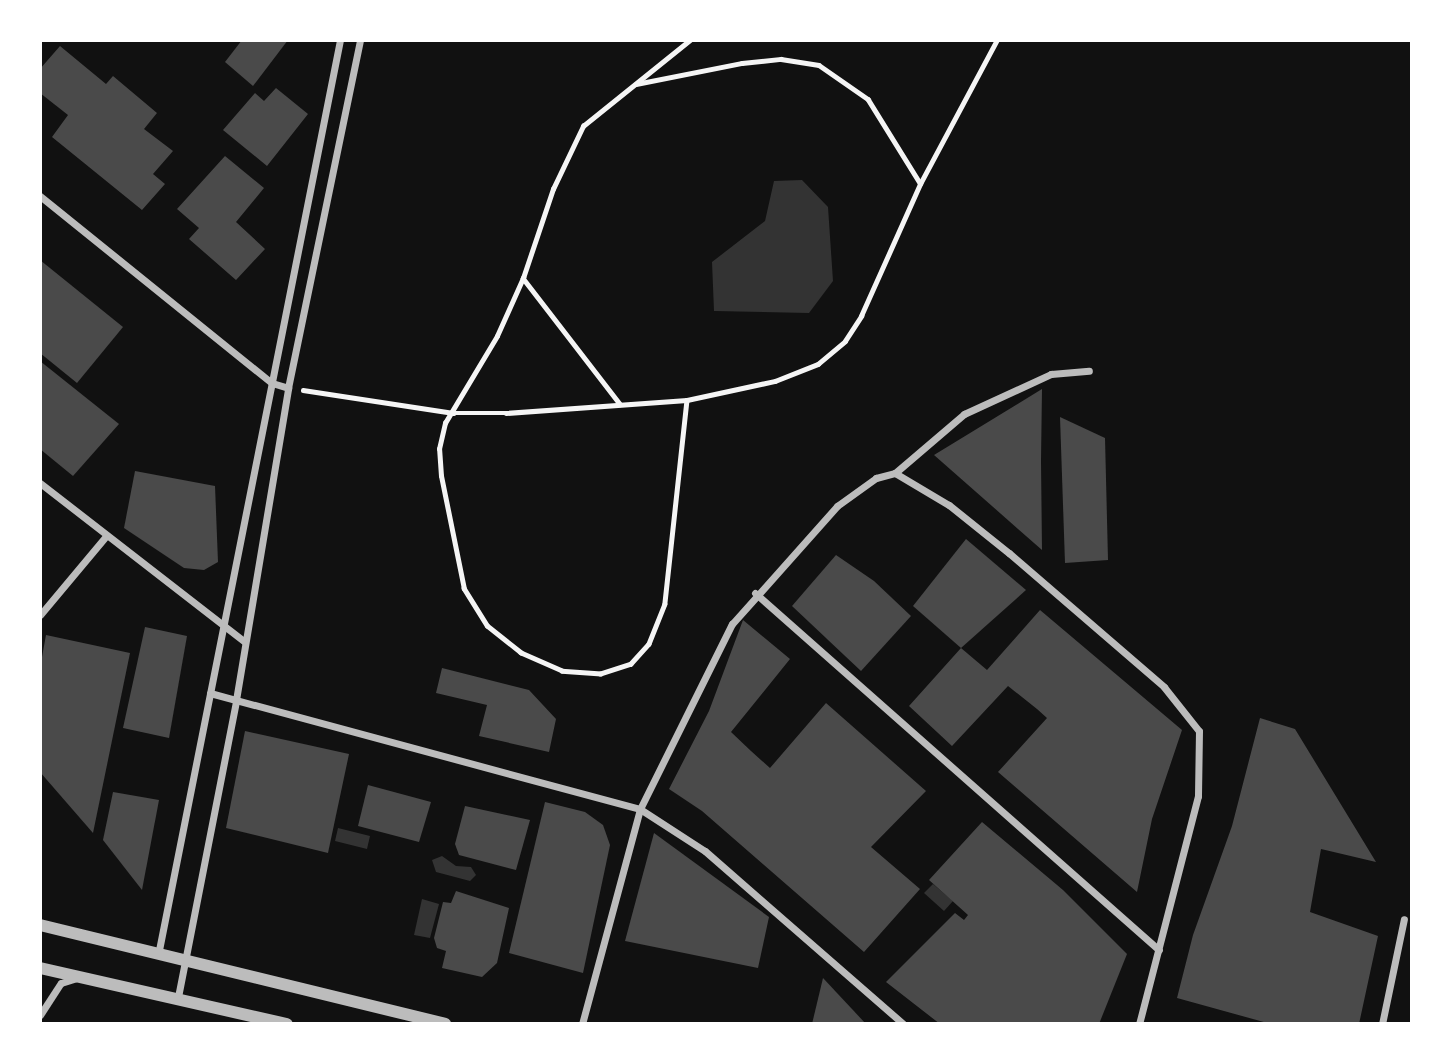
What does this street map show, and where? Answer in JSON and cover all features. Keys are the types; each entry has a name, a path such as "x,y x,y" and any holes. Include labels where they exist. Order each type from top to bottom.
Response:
{"street":[{"path":"158,955 340,40"},
{"path":"178,997 187,963 236,700 288,388 360,40"},
{"path":"40,196 272,383 288,388"},
{"path":"582,1024 640,809 732,624 755,593 854,491 883,475 895,473 964,414 1051,374 1089,371"},
{"path":"895,473 949,505 1009,553 1164,687 1192,718 1200,745 1198,796 1139,1024"},
{"path":"40,483 245,642"},
{"path":"40,615 106,536"},
{"path":"755,593 1159,950"},
{"path":"210,693 640,809 705,852 903,1024"},
{"path":"1382,1024 1404,919"},
{"path":"41,928 445,1024"},
{"path":"40,968 76,978 178,997 287,1024"},
{"path":"40,1015 61,983 76,978"}],"path":[{"path":"687,400 666,604 649,644 631,664 601,674 562,671 541,663 502,639 476,614 459,569 441,476 439,449 445,423 453,413 523,278 570,148 599,109 690,40"},
{"path":"288,388 453,413 687,400 775,381 818,364 845,341 920,184 997,40"},
{"path":"631,85 742,62 781,59 819,65 868,99 920,184"},
{"path":"523,278 620,404"}],"shaded area":[{"path":"802,180 828,207 833,281 809,313 714,311 712,262 765,221 774,181"},
{"path":"338,828 370,836 367,849 335,841"},
{"path":"442,856 456,866 471,867 476,875 470,881 436,872 432,860"},
{"path":"933,884 953,901 944,911 924,893"},
{"path":"422,899 439,904 430,938 414,935"}],"building":[{"path":"242,40 288,40 253,86 225,62"},
{"path":"60,46 106,84 113,76 157,113 144,129 173,151 153,174 165,184 142,210 52,137 68,115 40,93 40,69"},
{"path":"276,88 308,114 267,166 223,130 255,93 264,101"},
{"path":"225,156 264,188 236,222 265,249 236,280 189,239 199,228 177,209"},
{"path":"40,260 123,327 77,383 40,353"},
{"path":"40,361 119,424 73,476 40,449"},
{"path":"1042,389 1041,461 1042,550 934,455"},
{"path":"1060,417 1105,438 1108,560 1065,563"},
{"path":"135,471 215,486 218,562 204,570 184,568 124,528"},
{"path":"966,539 1026,590 961,648 913,606"},
{"path":"836,555 874,581 911,616 861,671 792,606"},
{"path":"1040,610 1182,730 1152,819 1137,892 998,772 1047,718 1037,709 1008,686 952,746 909,706 961,648 987,670"},
{"path":"743,620 790,659 731,732 751,751 770,768 826,703 926,791 871,847 920,889 864,952 702,811 669,789 709,711"},
{"path":"145,627 187,636 169,738 123,728"},
{"path":"46,635 130,653 93,833 40,772 40,668"},
{"path":"442,668 529,690 556,719 549,752 479,736 487,705 436,693"},
{"path":"1260,718 1295,729 1376,862 1321,849 1310,912 1378,936 1359,1024 1271,1024 1177,998 1193,935 1232,826"},
{"path":"245,731 349,754 328,853 226,828"},
{"path":"368,785 431,802 419,842 358,826"},
{"path":"113,792 159,800 142,890 103,840"},
{"path":"545,802 585,812 603,825 610,845 583,973 509,953"},
{"path":"465,806 530,820 516,870 459,855 455,844"},
{"path":"982,822 1063,890 1127,954 1099,1024 940,1024 886,982 955,913 964,920 968,915 929,880"},
{"path":"654,833 769,917 758,968 625,941"},
{"path":"456,891 509,908 497,963 482,977 442,968 446,951 437,948 434,938 443,902 451,903"},
{"path":"823,978 866,1024 812,1024"}]}
